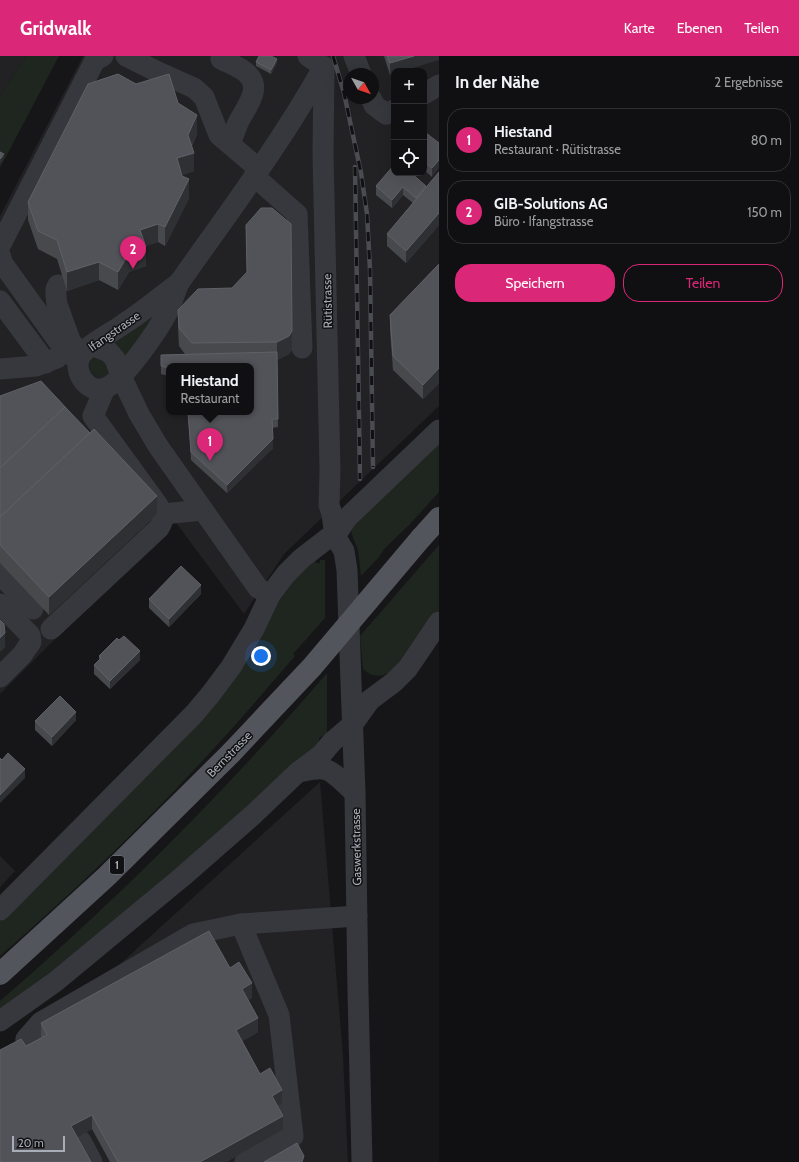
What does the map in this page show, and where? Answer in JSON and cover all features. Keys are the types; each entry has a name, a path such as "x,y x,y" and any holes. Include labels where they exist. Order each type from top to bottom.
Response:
{"main road":[{"name":"Bernstrasse","path":"0,974 107,876 231,753 312,667 439,518"}],"street":[{"path":"0,246 95,60 103,56"},
{"path":"126,56 194,88 204,97 219,135 230,144 297,214 302,348"},
{"path":"354,56 359,68"},
{"path":"220,59 245,71 254,83 252,97 238,123 230,144"},
{"name":"Rütistrasse","path":"242,193 287,129 310,91 321,60"},
{"name":"Rütistrasse","path":"321,60 330,470 329,505 332,514 335,536"},
{"path":"427,92 439,85"},
{"path":"374,104 386,114 391,112"},
{"name":"Ifangstrasse","path":"179,283 160,296 139,314 80,353 77,364 86,384 96,389 105,388 121,376 132,365 165,315 179,283 242,193"},
{"path":"0,255 3,264 80,353"},
{"path":"58,285 56,289 57,304 71,343 80,353"},
{"path":"0,301 46,363"},
{"path":"0,369 36,366 80,353 106,350 111,353 116,359 121,376 139,414 158,446 258,588 270,595"},
{"path":"51,629 159,528 163,522 163,514 93,416 105,388"},
{"path":"0,910 194,714 231,667 254,629 270,595 286,574 302,558 328,538 335,536 347,518 439,430"},
{"path":"163,514 203,510"},
{"name":"Gaswerkstrasse","path":"335,536 344,551 347,570 355,793 362,1162"},
{"path":"0,574 33,609"},
{"path":"0,604 30,635 31,642 22,655 0,677"},
{"path":"0,1021 55,982 182,877 254,814 297,773 322,754 332,742 352,725 370,700 394,682 408,668 439,622"},
{"path":"297,773 322,768 338,777 355,793"},
{"path":"34,1053 26,1039 41,1022 193,934 240,924 357,916"},
{"path":"240,924 279,1015 293,1136 245,1162"},
{"path":"81,1140 92,1162"}],"shaded area":[{"path":"0,56 26,56 0,96"},
{"path":"26,56 59,56 0,168 0,96"},
{"path":"83,56 439,56 439,406 284,554 244,614 174,520 0,694 0,216"},
{"path":"158,309 127,358 111,347 115,338"},
{"path":"94,356 106,356 109,373 99,376 92,373 90,366"},
{"path":"439,437 439,492 409,525 385,548 361,576 358,550 351,532 356,520"},
{"path":"439,545 439,609 435,617 413,649 398,666 390,672 381,675 372,675 363,669 360,636"},
{"path":"320,560 325,560 325,618 293,654 295,656 247,712 165,800 84,880 0,956 0,920 80,839 276,599 311,563 316,561 316,563 320,563"},
{"path":"327,673 327,738 324,740 324,735 319,738 319,746 283,781 0,1014 0,1001 86,924 170,843 250,760"},
{"path":"320,782 343,1056 348,1162 0,1162 0,1052 74,1006"},
{"path":"0,856 15,871 0,887"}],"building":[{"path":"259,56 271,56 277,59 271,70 256,62"},
{"path":"387,56 414,56 390,63"},
{"path":"118,74 136,84 169,74 178,103 197,115 188,135 194,153 177,158 182,176 189,179 165,227 158,224 140,230 146,247 129,253 118,272 99,262 67,272 57,240 38,231 28,202 88,84"},
{"path":"427,134 439,143 439,160 432,168 427,164"},
{"path":"0,152 4,154 0,159"},
{"path":"391,168 391,176 414,176 426,186 416,198 403,187 392,200 376,186"},
{"path":"439,172 439,213 406,251 387,234"},
{"path":"261,208 272,208 291,224 292,331 289,336 277,342 192,343 179,328 178,310 198,289 232,288 247,272 246,225"},
{"path":"439,264 439,368 423,385 393,356 390,315"},
{"path":"277,352 278,419 272,419 273,439 227,485 191,452 188,415 254,415 254,363 166,363 166,367 161,366 161,355"},
{"path":"41,381 68,410 65,407 0,468 0,396"},
{"path":"65,407 90,433 0,517 0,468"},
{"path":"94,429 157,496 49,597 0,545 0,517"},
{"path":"181,566 201,585 169,619 149,599"},
{"path":"0,620 4,624 5,633 0,638"},
{"path":"124,636 140,651 110,681 94,665 101,658 99,656 117,638 119,640"},
{"path":"60,696 76,712 52,737 35,721"},
{"path":"8,753 25,769 0,795 0,758 2,760"},
{"path":"209,931 230,968 239,962 252,983 242,989 258,1018 236,1030 260,1074 270,1068 282,1090 272,1096 283,1116 200,1162 118,1162 92,1115 71,1126 91,1162 1,1162 0,1050 21,1039 26,1046 47,1035 41,1023"},
{"path":"297,1143 304,1156 302,1162 264,1162"}],"railway":[{"path":"333,56 344,93 361,173 367,214 370,270 373,467"},
{"path":"355,167 360,479"}],"place":[{"name":"GIB-Solutions AG","path":"133,269"},
{"name":"Hiestand","path":"210,461"}]}
